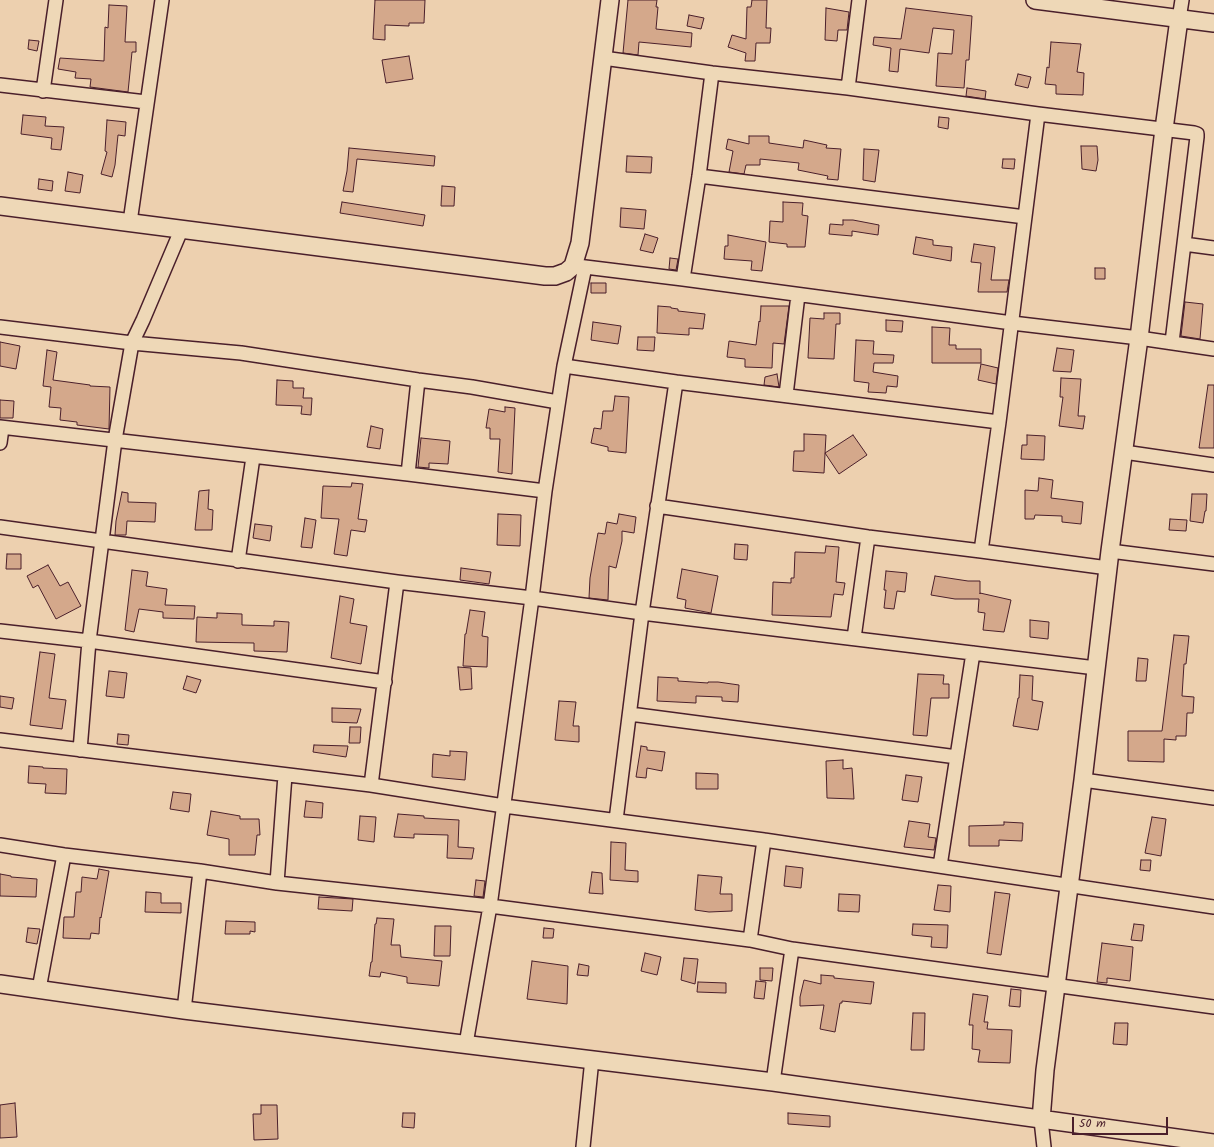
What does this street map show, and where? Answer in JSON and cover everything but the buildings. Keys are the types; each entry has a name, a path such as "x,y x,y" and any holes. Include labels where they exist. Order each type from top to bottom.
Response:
{"street":[{"path":"43,91 56,0"},
{"path":"130,222 146,102 162,0"},
{"path":"466,1044 490,906 545,492 579,267 580,243 610,0"},
{"path":"848,88 859,0"},
{"path":"1035,0 1214,23"},
{"path":"1044,1147 1041,1120 1045,1070 1070,886 1110,550 1139,338 1164,129 1182,0"},
{"path":"603,58 712,73 848,88 1197,134 1172,342"},
{"path":"683,279 699,176 712,73"},
{"path":"0,85 146,102"},
{"path":"981,550 1012,323 1038,114"},
{"path":"699,176 1025,217"},
{"path":"0,206 182,228 544,276 555,276 579,267 683,279 1012,323 1172,342 1214,349"},
{"path":"80,750 89,641 115,440 132,343 182,228"},
{"path":"1184,244 1214,248"},
{"path":"786,395 798,295"},
{"path":"0,327 132,343 241,353 472,387 558,402"},
{"path":"564,366 676,382 999,422"},
{"path":"408,474 418,380"},
{"path":"616,820 642,613 676,382"},
{"path":"0,443 1,428 408,474 545,492"},
{"path":"1124,452 1214,465"},
{"path":"238,561 253,457"},
{"path":"657,506 868,537 981,550 1108,568"},
{"path":"0,527 397,582 1096,668"},
{"path":"854,638 868,537"},
{"path":"1110,550 1214,564"},
{"path":"372,785 397,582"},
{"path":"0,631 89,641 385,682"},
{"path":"940,866 973,654"},
{"path":"630,714 957,757"},
{"path":"0,740 372,785 504,806 764,840 1214,907"},
{"path":"277,883 284,775"},
{"path":"1083,780 1214,798"},
{"path":"750,940 764,840"},
{"path":"0,845 64,855 200,871 277,883 490,906 750,940 792,949 1214,1007"},
{"path":"39,989 64,855"},
{"path":"184,1010 200,871"},
{"path":"773,1082 792,949"},
{"path":"0,984 184,1010 773,1082 1214,1143"},
{"path":"583,1147 592,1060"}]}
